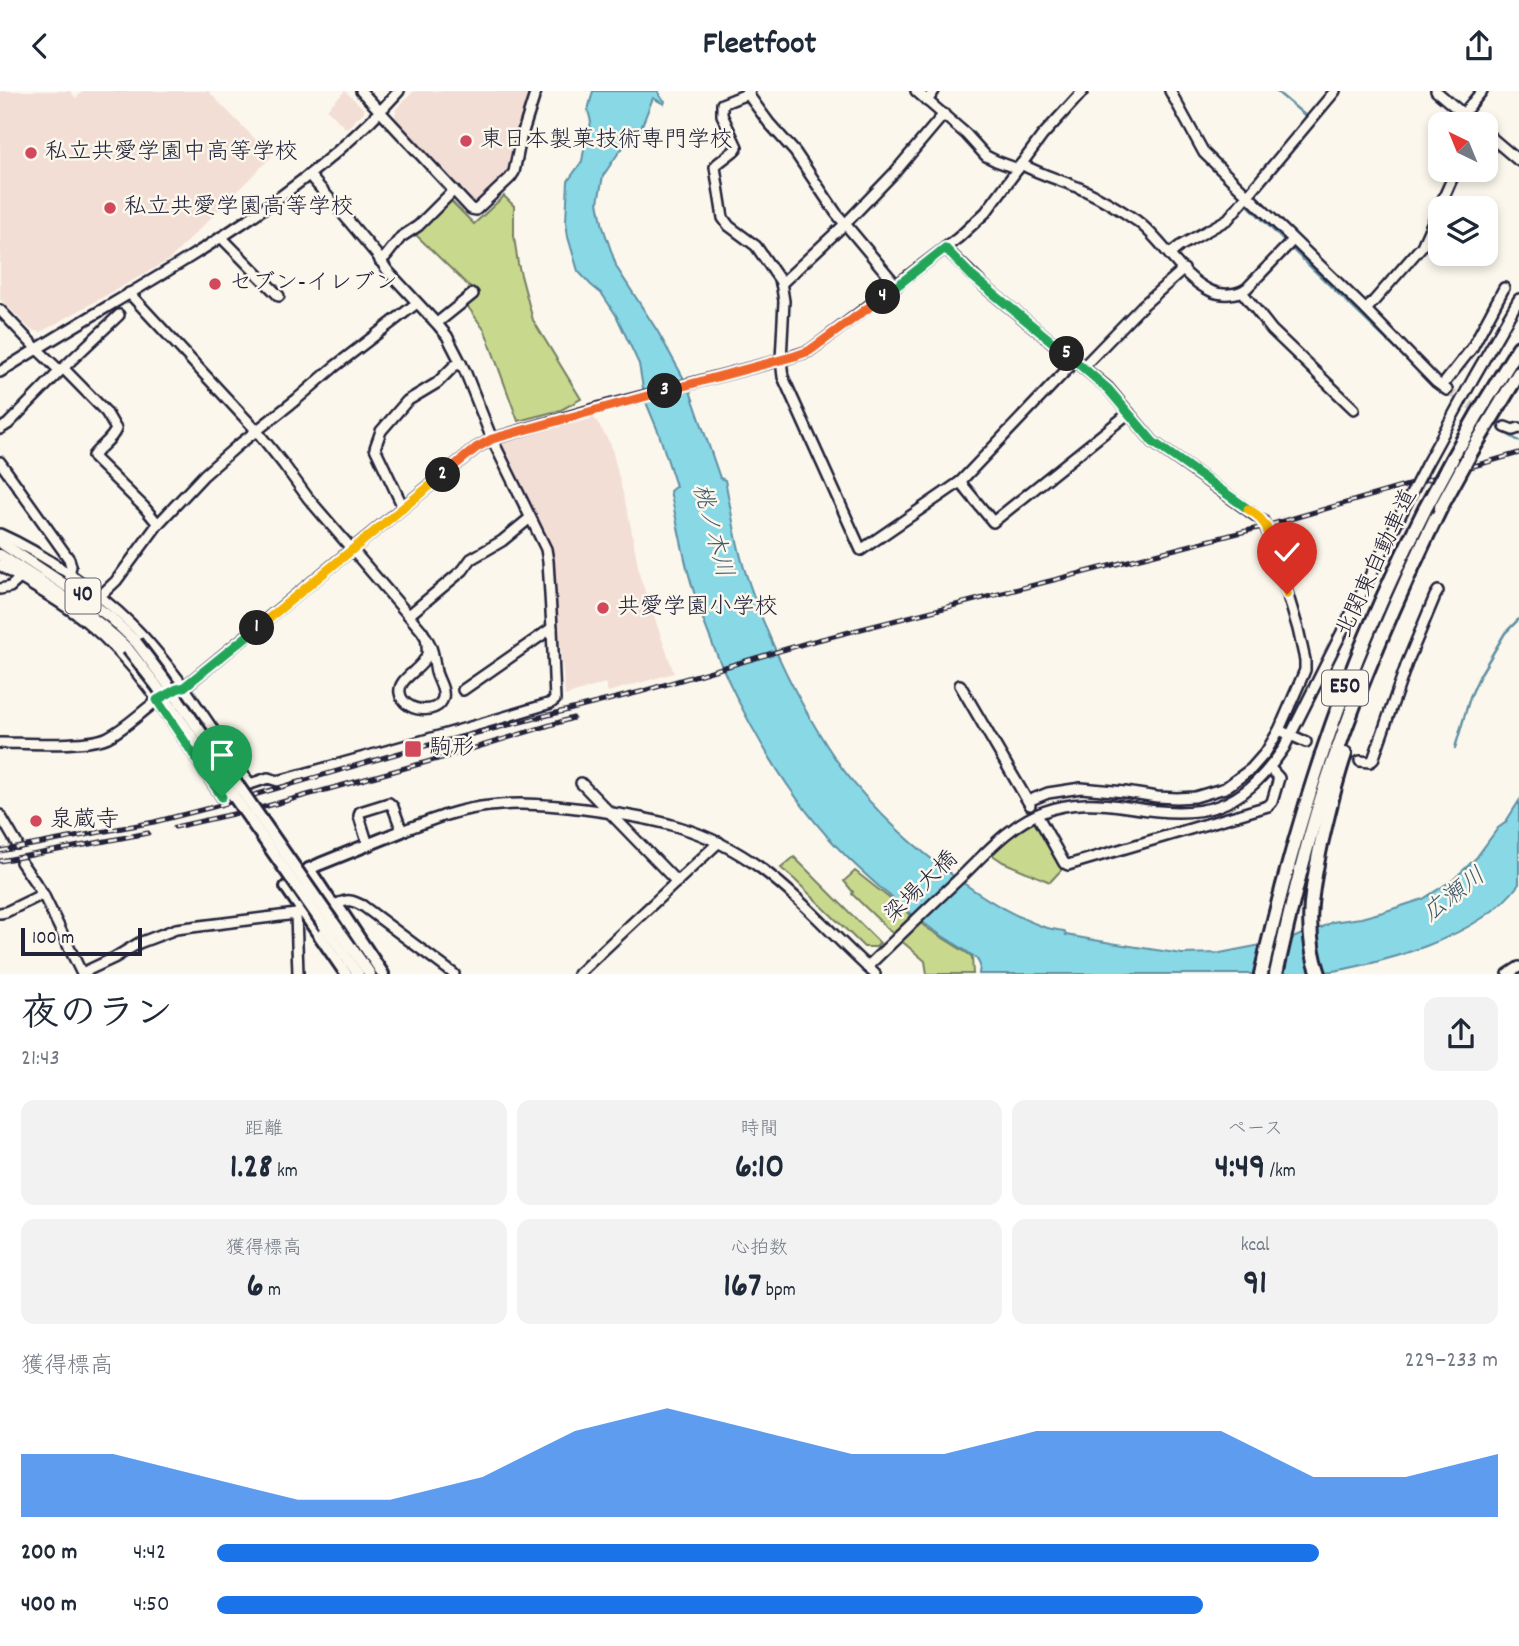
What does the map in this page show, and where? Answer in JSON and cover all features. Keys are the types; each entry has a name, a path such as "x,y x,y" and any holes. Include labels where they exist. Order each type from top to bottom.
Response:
{"highway":[{"name":"北関東自動車道","path":"1261,974 1286,874 1317,769 1371,622 1425,509 1519,347"},
{"name":"北関東自動車道","path":"1276,974 1300,872 1333,763 1361,686 1441,507 1519,373"},
{"path":"1319,974 1311,946 1310,924 1316,869 1341,765 1384,630"}],"main road":[{"name":"40","path":"0,543 111,618 132,646 164,679 329,924 358,974"},
{"name":"40","path":"0,555 132,646"},
{"path":"346,974 299,913 286,887 309,869 402,831"},
{"path":"309,869 330,901 337,904 383,974"},
{"name":"40","path":"329,924 370,974"}],"street":[{"path":"361,91 471,208 476,210 514,172 536,91"},
{"path":"0,372 280,198 342,148 400,91"},
{"path":"916,91 966,134 986,156 1083,189 1136,221 1184,269 1211,291 1219,294 1242,292 1293,240"},
{"path":"927,101 934,91"},
{"path":"0,743 56,743 104,739 157,700 184,687 476,448 492,439 809,351 897,286 986,212 1053,123 1083,91"},
{"path":"1170,91 1204,153 1445,388 1476,341 1504,288"},
{"path":"1170,254 1225,222 1335,91"},
{"path":"1436,91 1461,112"},
{"path":"1465,112 1482,91"},
{"path":"897,286 845,224 749,92 722,104 722,115 737,147 715,167 721,213 729,226 756,246 781,284 784,315 781,360 783,377 860,550 960,482 1079,364 1184,269"},
{"path":"781,284 895,172 944,114"},
{"path":"1498,143 1519,161"},
{"path":"0,565 90,624 114,646 157,700 222,797 268,778 278,781 478,725 555,700 548,561 545,549 492,439 461,363 437,323 390,274 309,175"},
{"path":"1366,310 1422,246 1451,182"},
{"path":"380,261 401,237 418,226 454,190"},
{"path":"221,237 279,296"},
{"path":"945,248 973,277 1108,389 1153,442 1257,515 1266,526 1298,629 1306,666 1279,730 1266,752 1251,769 1225,788 1211,794 1177,799 1081,787 1048,793 1030,803 960,685"},
{"path":"1242,292 1272,330 1354,409"},
{"path":"129,293 256,430 308,498 426,637 432,647 443,698 437,706 417,709 403,700 400,689 402,683 425,659 428,652 426,637"},
{"path":"437,323 473,294"},
{"name":"梁場大橋","path":"867,967 983,855 1019,824 1032,817 1051,809 1097,803 1184,813 1224,804 1257,783 1291,736 1329,655 1426,465 1519,299"},
{"path":"99,597 116,581 158,523 204,475 334,367 417,303"},
{"path":"0,310 36,348 106,412 116,429 115,433 93,456 158,523"},
{"path":"0,429 119,315"},
{"path":"403,507 375,448 381,431 407,401 438,383 454,366 461,363"},
{"path":"960,482 993,523 1129,413"},
{"path":"1505,427 1513,430 1519,428"},
{"path":"0,462 69,559 69,575"},
{"path":"409,615 463,570 471,559 502,541 530,518"},
{"path":"0,534 69,575 131,624 184,687 250,784"},
{"path":"0,589 10,587 18,577"},
{"path":"1360,761 1373,760 1407,663 1438,591"},
{"path":"463,690 552,628"},
{"path":"1279,730 1306,742"},
{"path":"1040,820 1064,863 1068,865 1268,806 1272,802 1279,778 1270,768"},
{"path":"581,783 677,882"},
{"path":"368,845 360,812 389,803 402,831 457,811 502,804 553,805 660,821 719,842 762,869 875,974"},
{"path":"0,815 17,844"},
{"path":"578,974 719,842"},
{"path":"21,862 43,894 82,973 139,943 176,929 299,913 298,974"},
{"path":"0,913 43,894"},
{"path":"337,904 347,899 363,906 454,974"},
{"path":"1508,974 1519,967"}],"shaded area":[{"name":"私立共愛学園高等学校","path":"0,91 70,91 76,98 83,91 208,91 272,156 169,260 41,332 31,330 0,299"},
{"path":"345,91 364,109 346,129 327,109"},
{"path":"414,91 534,91 512,156 512,172 476,205 395,118 396,109"},
{"path":"593,415 611,445 640,577 674,673 608,692 605,683 565,696 560,640 556,640 548,543 499,441"}],"green space":[{"path":"504,196 514,206 514,237 518,264 533,320 581,399 561,410 518,421 485,331 466,304 477,294 415,234 449,199 474,224"},
{"path":"1036,821 1064,867 1050,882 991,854"},
{"path":"794,857 880,943 876,947 864,947 781,868"},
{"path":"855,871 927,928 970,955 973,974 927,974 925,961 852,894 844,881"}],"water":[{"path":"593,91 658,91 665,101 664,104 653,98 639,133 619,152 603,176 598,202 603,227 617,268 658,332 689,388 720,478 725,480 744,568 770,637 791,682 814,725 851,780 911,841 979,894 1030,922 1064,931 1066,935 1182,954 1220,953 1291,939 1332,922 1361,918 1423,899 1454,879 1476,858 1519,801 1519,884 1502,903 1480,920 1454,934 1396,956 1339,970 1314,974 979,974 980,965 977,959 897,902 848,858 821,829 772,761 730,684 698,606 687,568 670,491 676,486 645,400 639,364 616,315 602,294 578,271 568,237 568,181 582,161 591,122 588,110"}],"waterway":[{"path":"1276,91 1307,117"},
{"path":"1247,204 1283,240"},
{"path":"1291,248 1427,379"},
{"path":"1435,386 1442,394"},
{"path":"1503,432 1519,441"},
{"path":"1455,748 1470,697 1480,675 1505,633 1519,619"}],"tunnel":[{"path":"1447,390 1505,427"}],"railway":[{"path":"0,851 154,822 213,807 413,749 640,692 810,642 1266,526 1519,453"},
{"path":"175,827 260,808 445,757 573,718"},
{"path":"0,861 148,833"}],"place":[{"name":"東日本製菓技術専門学校","path":"466,141"},
{"name":"私立共愛学園中高等学校","path":"31,153"},
{"name":"私立共愛学園高等学校","path":"110,208"},
{"name":"セブン-イレブン","path":"215,284"},
{"name":"共愛学園小学校","path":"603,608"},
{"name":"駒形","path":"413,749"},
{"name":"泉蔵寺","path":"36,821"}],"route":[{"path":"222,797 157,700 184,687 476,448 492,439 605,406 809,351 945,248 973,277 1108,389 1153,442 1263,521 1287,594"}],"water label":[{"name":"桃ノ木川","path":"711,531"},
{"name":"広瀬川","path":"1455,896"}]}
